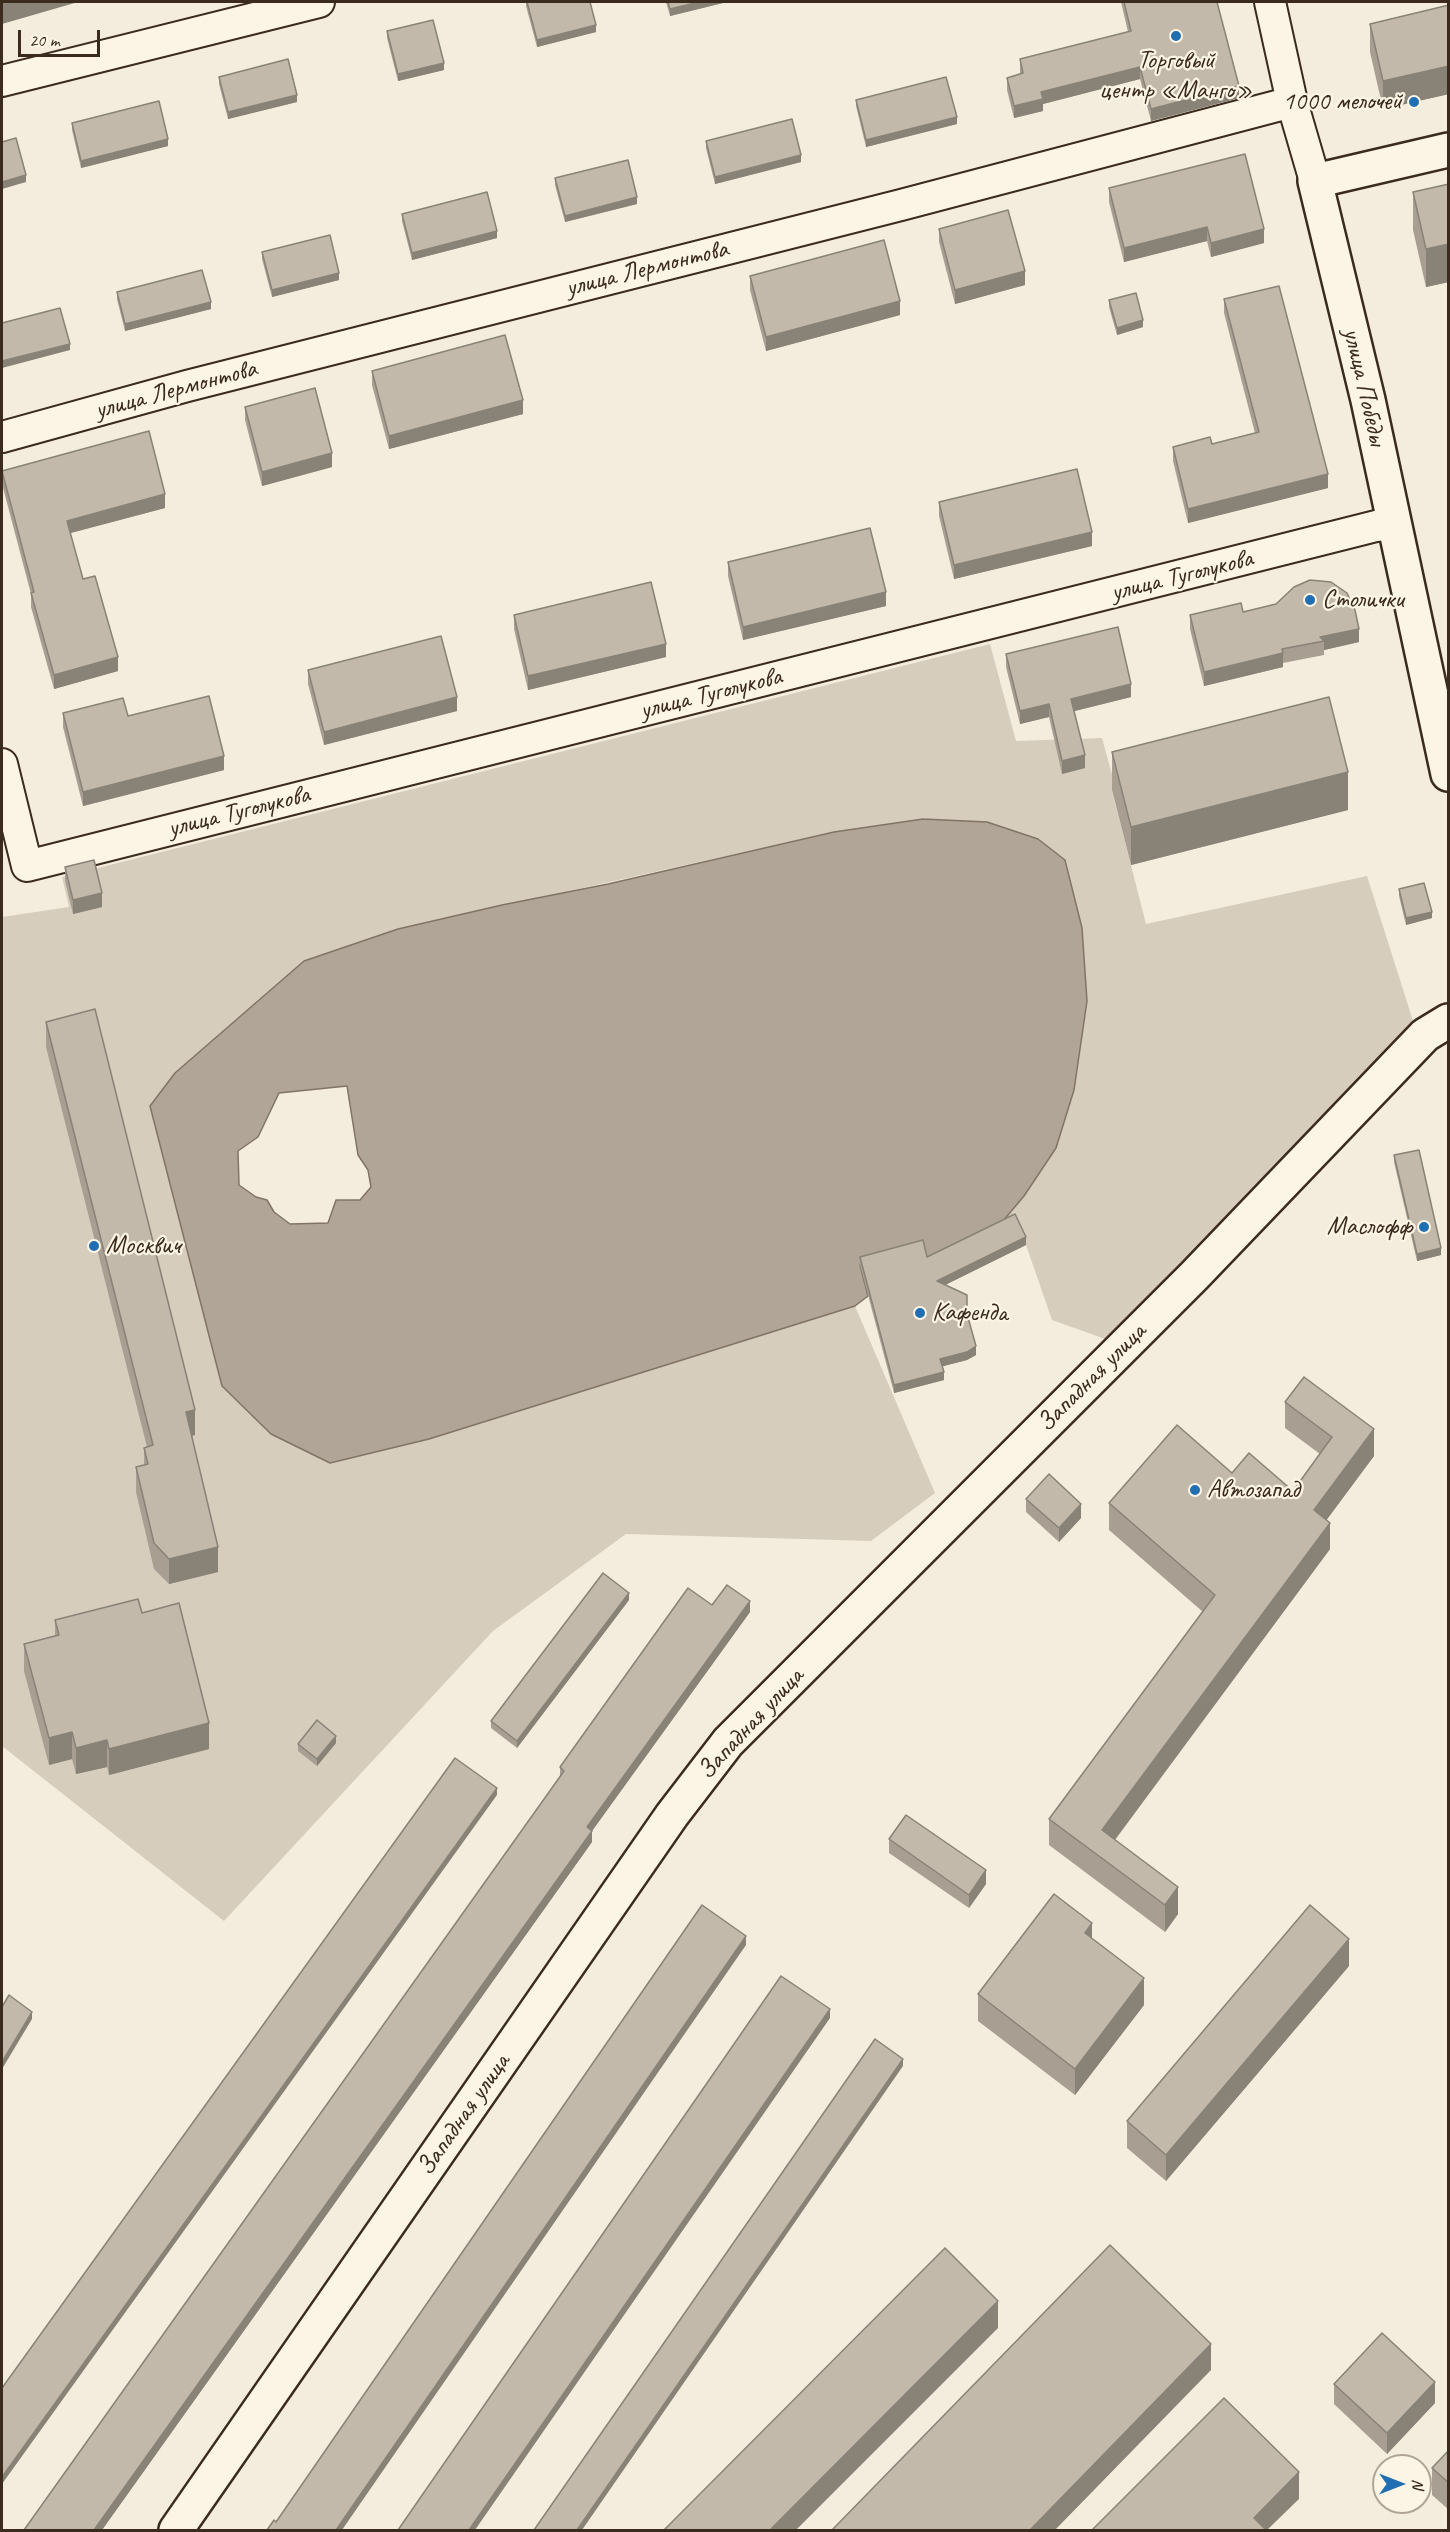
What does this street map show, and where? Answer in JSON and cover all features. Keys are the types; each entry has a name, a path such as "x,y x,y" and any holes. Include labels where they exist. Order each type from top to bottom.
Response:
{"street":[{"path":"2,81 319,2"},
{"name":"улица Победы","path":"1270,2 1292,102 1316,181 1368,400 1449,774"},
{"name":"улица Лермонтова","path":"2,437 187,386 901,205 1292,102"},
{"path":"1316,181 1449,150"},
{"name":"улица Туголукова","path":"2,764 27,866 1376,526 1394,524"},
{"name":"Западная улица","path":"176,2530 672,1815 728,1742 1194,1276 1425,1035 1449,1021"}],"shaded area":[{"path":"990,644 1016,741 1102,738 1116,789 1112,791 1146,924 1367,876 1414,1024 1108,1340 1052,1320 1026,1245 1015,1223 992,1234 1024,1196 1056,1148 1074,1090 1087,1001 1082,928 1066,860 1038,839 987,822 923,819 834,832 398,929 304,961 150,1106 429,1439 855,1306 935,1493 871,1541 626,1534 493,1631 224,1921 2,1746 2,917 69,907 62,877"},
{"path":"923,819 987,822 1038,839 1065,860 1082,928 1087,1001 1074,1090 1056,1148 1024,1196 992,1234 933,1262 860,1265 868,1296 855,1306 429,1439 330,1463 271,1434 222,1386 150,1106 175,1073 304,961 398,929 834,832","holes":["347,1086 358,1155 368,1170 371,1187 360,1200 336,1200 328,1223 290,1224 274,1212 267,1200 256,1197 239,1185 238,1151 258,1137 279,1093"]}],"building":[{"path":"527,2 590,2 596,25 537,40"},
{"path":"668,2 699,2 670,9"},
{"name":"Торговый центр «Манго»","path":"1124,2 1217,2 1239,86 1151,109 1140,67 1041,92 1043,99 1014,106 1007,78 1023,73 1020,59 1131,31"},
{"path":"1449,5 1449,66 1383,81 1370,24"},
{"path":"433,20 444,63 398,74 387,31"},
{"path":"288,59 297,95 228,112 219,77"},
{"path":"946,77 957,117 866,140 856,100"},
{"path":"159,101 168,139 81,161 72,123"},
{"path":"792,119 801,155 715,177 706,141"},
{"path":"16,138 26,175 2,182 2,142"},
{"path":"1245,154 1264,229 1211,243 1207,227 1124,248 1109,188"},
{"path":"628,160 637,197 565,216 555,178"},
{"path":"1449,184 1449,244 1426,249 1413,192"},
{"path":"487,192 497,231 412,253 402,214"},
{"path":"1008,210 1025,271 955,290 939,229"},
{"path":"330,235 339,273 272,290 262,252"},
{"path":"884,240 900,301 766,337 750,276"},
{"path":"202,270 211,302 125,324 117,292"},
{"path":"1279,286 1328,474 1188,509 1173,447 1210,437 1212,444 1259,432 1224,299"},
{"path":"1136,293 1143,320 1117,328 1109,300"},
{"path":"60,308 70,344 2,361 2,323"},
{"path":"505,335 523,400 389,436 372,371"},
{"path":"315,388 332,453 262,472 245,407"},
{"path":"149,431 165,494 67,521 83,579 95,576 118,657 54,675 31,593 34,592 2,471"},
{"path":"1077,469 1092,532 954,565 939,502"},
{"path":"870,528 886,592 743,627 728,562"},
{"path":"1310,580 1331,582 1347,593 1355,610 1359,629 1320,637 1324,641 1282,649 1283,653 1204,672 1190,615 1241,603 1243,612 1276,604 1294,587"},
{"path":"651,582 666,644 528,676 514,615"},
{"path":"1118,627 1131,684 1071,699 1085,755 1062,761 1049,704 1020,711 1006,654"},
{"path":"441,636 457,697 324,732 308,670"},
{"path":"209,696 224,756 83,792 63,713 123,698 128,716"},
{"path":"1329,697 1348,772 1131,827 1112,752"},
{"path":"94,860 102,893 73,900 65,867"},
{"path":"1424,883 1432,912 1406,918 1399,889"},
{"path":"95,1009 195,1410 186,1412 218,1547 169,1559 154,1543 136,1467 148,1464 144,1448 153,1445 46,1022"},
{"path":"1419,1150 1441,1248 1417,1254 1394,1155"},
{"name":"Кафенда","path":"1015,1214 1026,1237 937,1281 967,1295 967,1314 976,1346 967,1352 940,1359 944,1372 894,1385 860,1257 923,1240 927,1257"},
{"path":"1304,1377 1374,1429 1314,1510 1330,1523 1102,1830 1178,1887 1165,1905 1049,1819 1215,1595 1109,1503 1177,1425 1232,1473 1249,1453 1293,1491 1332,1437 1285,1402"},
{"path":"1049,1474 1081,1504 1059,1528 1026,1499"},
{"path":"603,1573 629,1593 517,1741 491,1721"},
{"path":"727,1585 750,1601 587,1827 592,1831 94,2530 24,2530 564,1771 560,1767 688,1588 712,1605"},
{"path":"138,1599 142,1613 179,1603 209,1723 109,1749 107,1740 76,1748 72,1732 49,1738 24,1644 59,1635 55,1620"},
{"path":"317,1720 336,1736 317,1759 298,1744"},
{"path":"455,1758 497,1788 2,2477 2,2388"},
{"path":"906,1815 986,1870 969,1895 889,1839"},
{"path":"1054,1894 1092,1923 1085,1933 1144,1978 1075,2069 978,1994"},
{"path":"702,1905 746,1936 336,2530 267,2530 274,2520 276,2522"},
{"path":"1310,1905 1349,1939 1166,2155 1127,2121"},
{"path":"781,1976 830,2009 469,2530 398,2530"},
{"path":"9,1995 32,2012 2,2062 2,2007"},
{"path":"875,2039 903,2059 577,2530 534,2530"},
{"path":"1110,2245 1211,2344 1030,2530 832,2530"},
{"path":"945,2248 998,2301 770,2530 664,2530"},
{"path":"1382,2333 1435,2382 1387,2433 1334,2384"},
{"path":"1224,2398 1299,2472 1254,2518 1266,2530 1092,2530"},
{"path":"1449,2450 1449,2483 1432,2468"}],"place":[{"name":"Торговый центр «Манго»","path":"1176,36"},
{"name":"1000 мелочей","path":"1414,102"},
{"name":"Столички","path":"1310,600"},
{"name":"Маслофф","path":"1424,1227"},
{"name":"Москвич","path":"94,1246"},
{"name":"Кафенда","path":"920,1313"},
{"name":"Автозапад","path":"1195,1490"}]}
